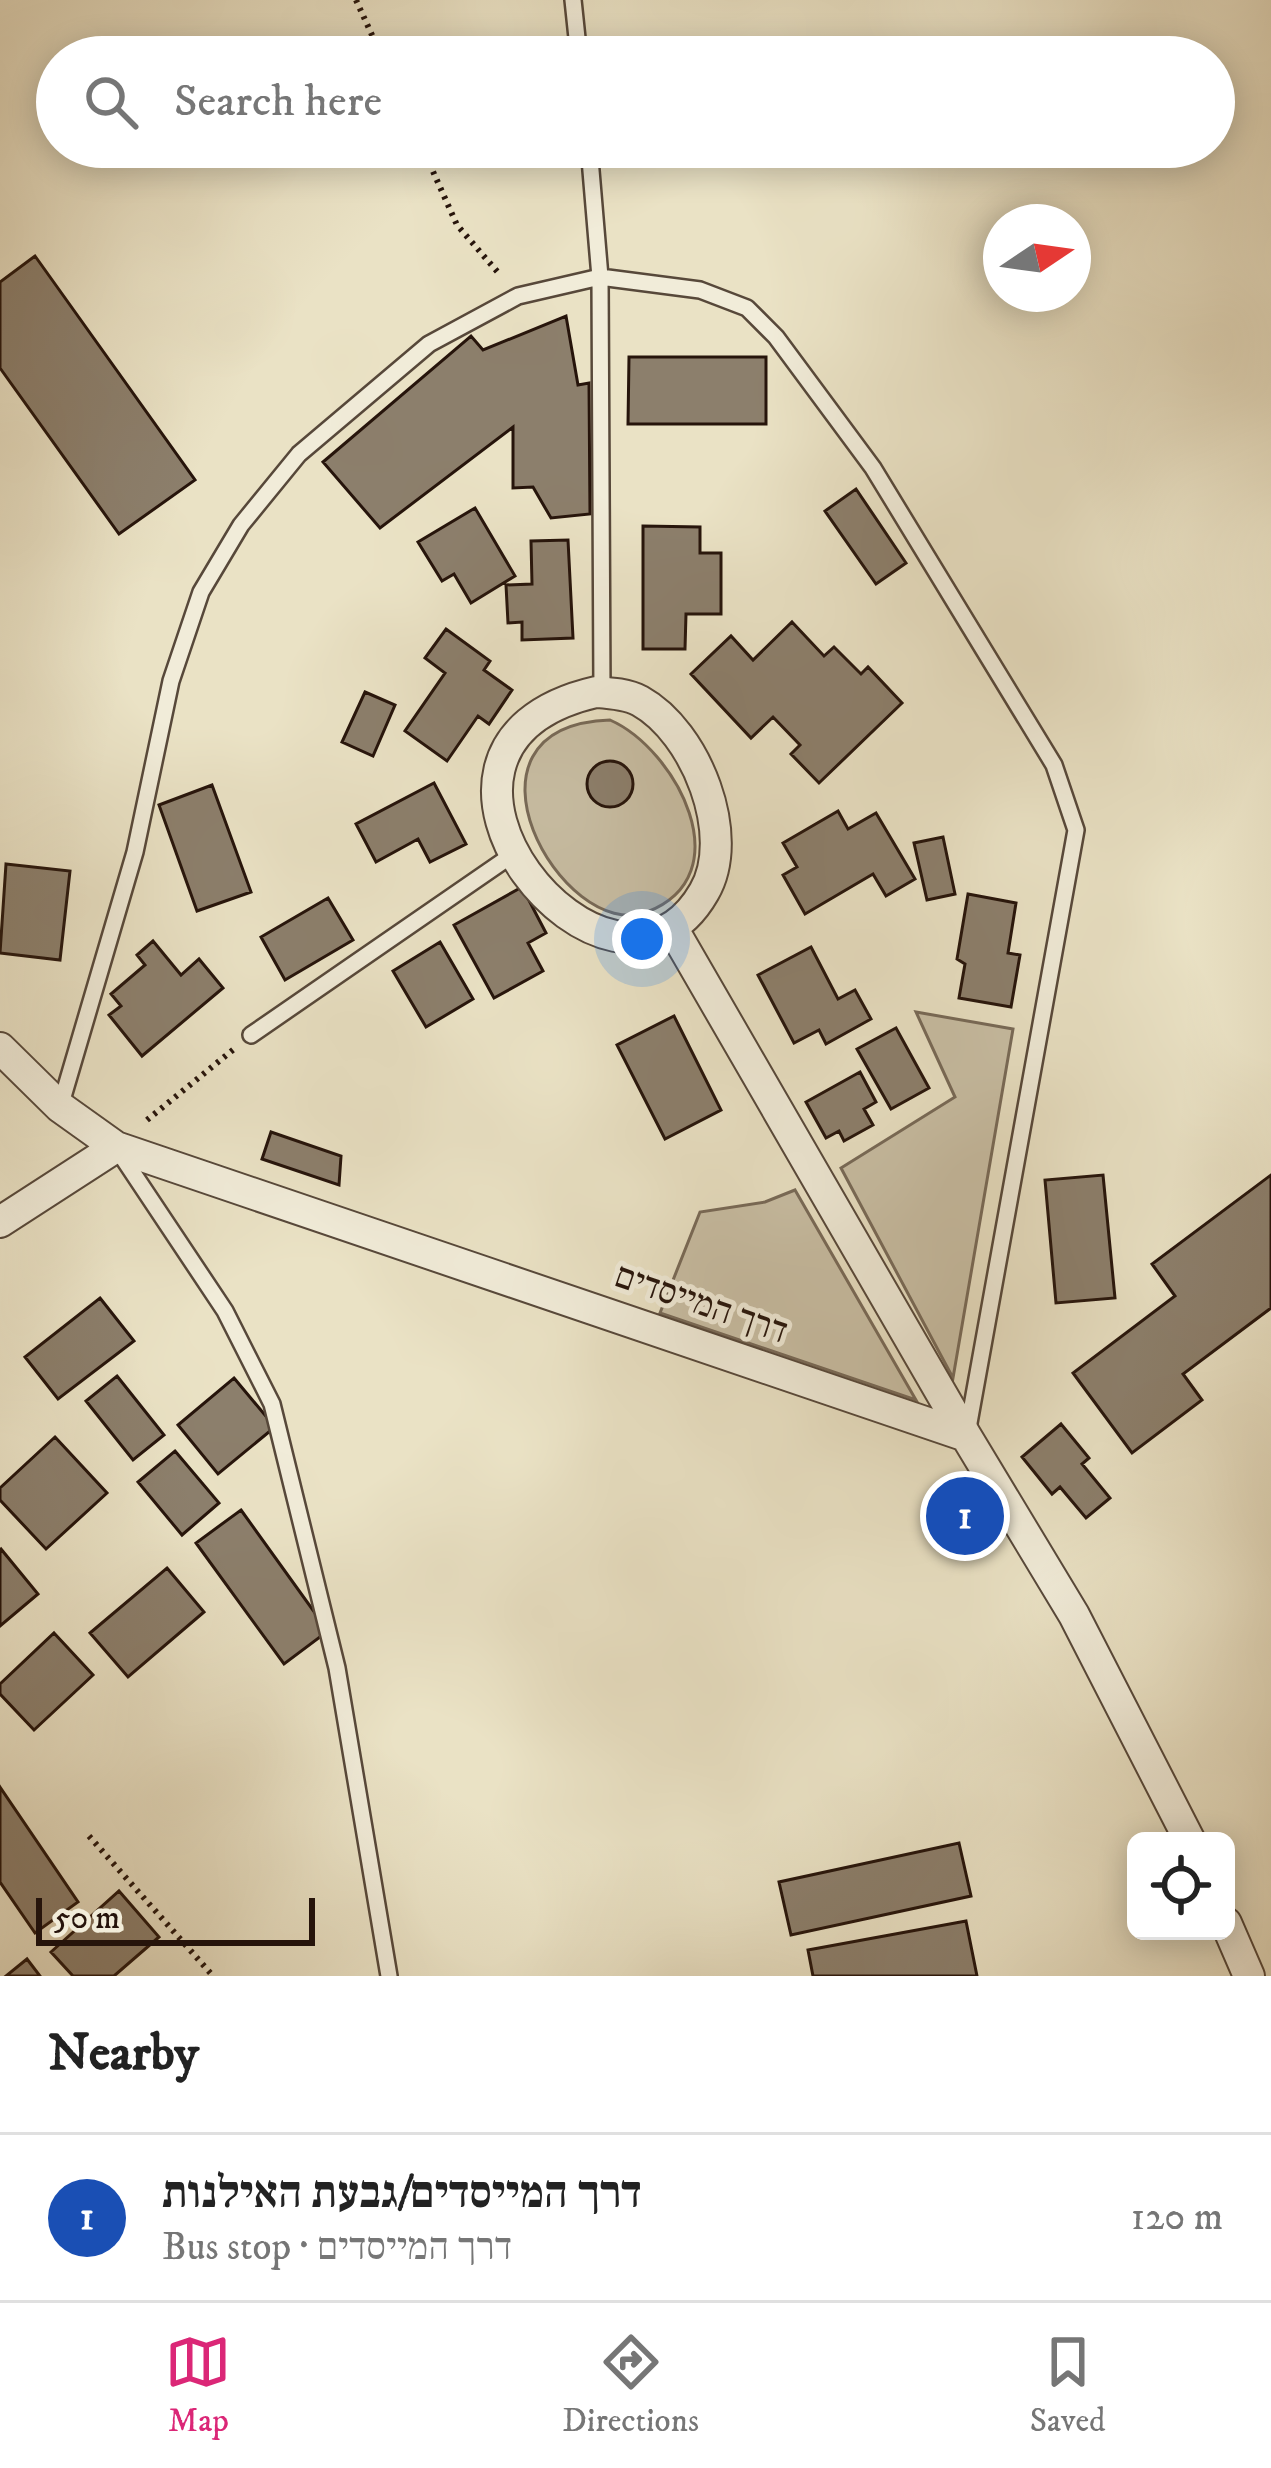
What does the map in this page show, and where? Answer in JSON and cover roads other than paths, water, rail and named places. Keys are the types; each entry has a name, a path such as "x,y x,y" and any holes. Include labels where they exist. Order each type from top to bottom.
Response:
{"street":[{"path":"602,692 639,700 662,718 696,768 712,808 718,858 693,910 674,931 638,942 589,929 539,888 514,854 494,796 498,767 512,739 568,698 602,692"},
{"path":"674,931 1074,1615 1185,1832"},
{"name":"דרך המייסדים","path":"0,1048 60,1107 116,1147 966,1436"},
{"path":"0,1222 116,1147"},
{"path":"1233,1940 1249,1976"}],"lane":[{"path":"573,0 577,36"},
{"path":"592,168 600,277 602,692"},
{"path":"60,1107 135,852 171,681 201,592 241,525 299,454 429,344 518,296 600,277 700,290 747,308 776,337 873,468 1054,765 1076,830 966,1436"},
{"path":"251,1035 514,854"},
{"path":"116,1147 225,1311 272,1404 338,1668 389,1976"}],"place":[{"name":"דרך המייסדים/גבעת האילנות","path":"965,1516"}]}
